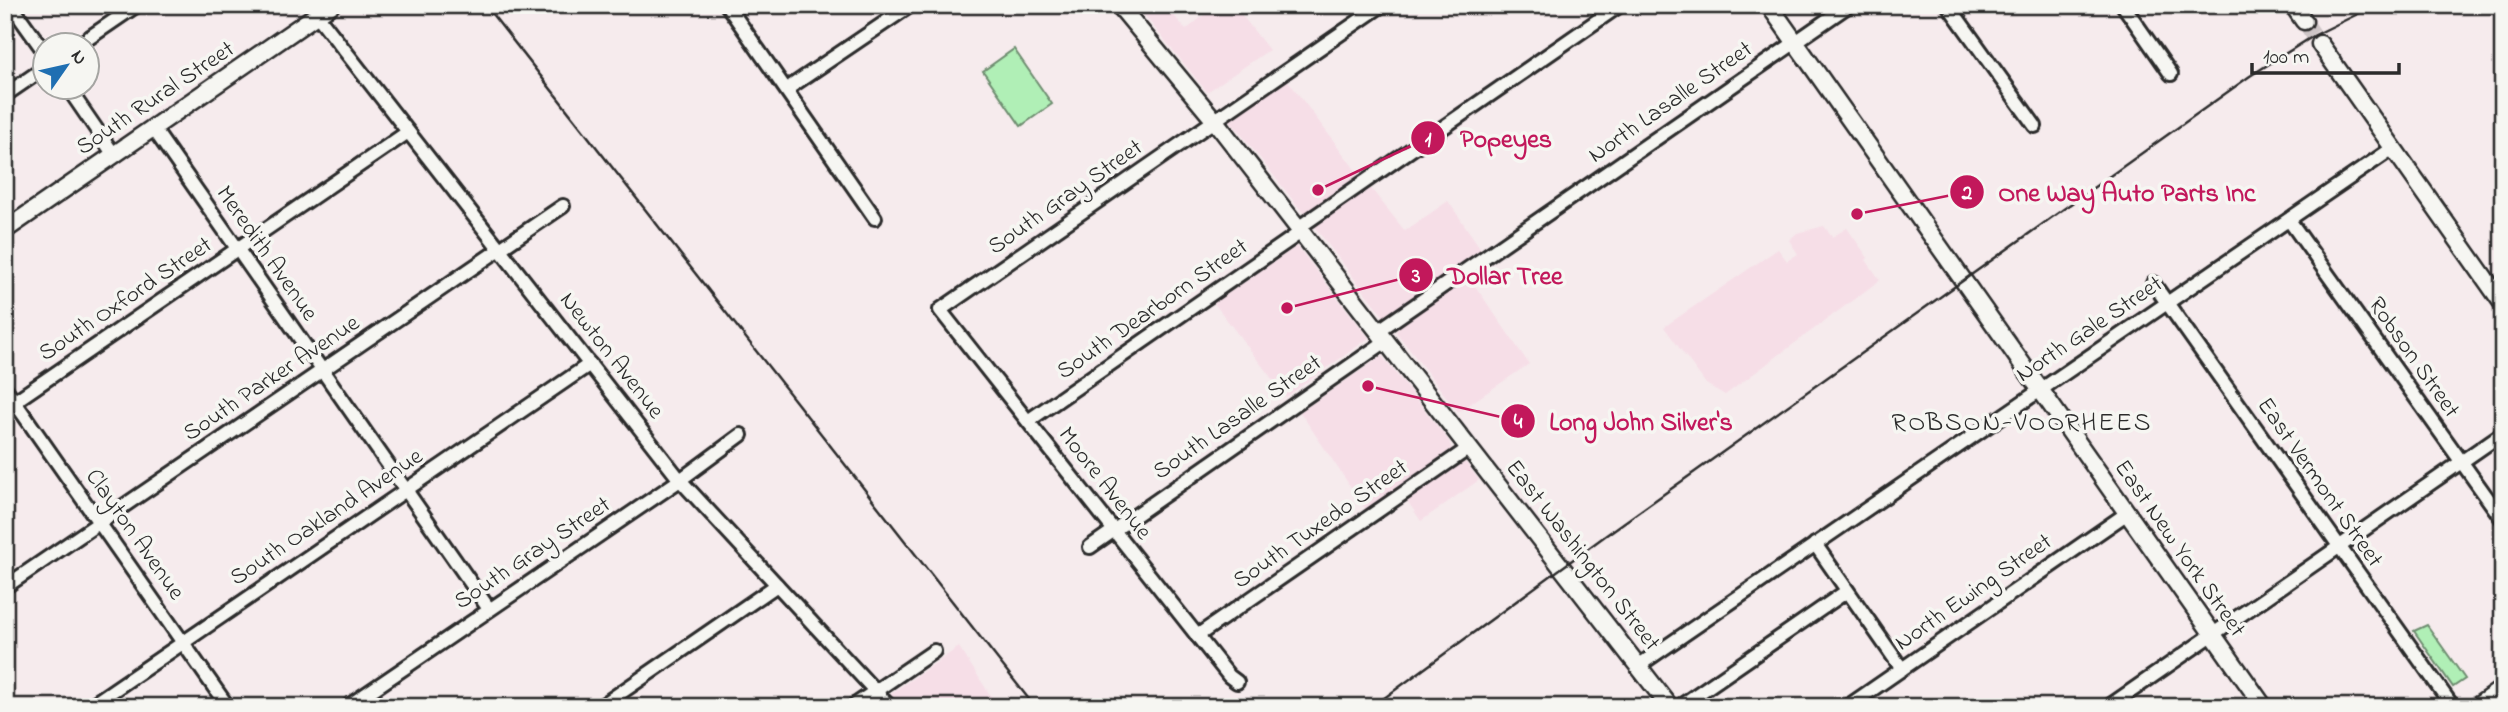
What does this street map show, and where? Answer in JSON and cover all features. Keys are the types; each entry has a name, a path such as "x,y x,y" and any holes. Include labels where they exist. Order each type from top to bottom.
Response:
{"main road":[{"name":"South Rural Street","path":"5,230 331,5"},
{"name":"East Washington Street","path":"1119,5 1215,121 1670,707"},
{"name":"East New York Street","path":"1769,5 2264,707"},
{"path":"2293,5 2304,21"},
{"path":"2320,44 2503,304"},
{"path":"2476,707 2503,688"}],"street":[{"path":"11,5 32,34"},
{"path":"97,32 137,5"},
{"path":"727,5 875,218"},
{"path":"787,89 911,5"},
{"name":"South Gray Street","path":"940,310 1382,5"},
{"name":"South Dearborn Street","path":"1028,421 1620,5"},
{"name":"North Lasalle Street","path":"1382,336 1849,5"},
{"path":"1948,5 2035,126"},
{"path":"2123,5 2171,74"},
{"name":"Newton Avenue","path":"317,15 680,480 890,707"},
{"path":"5,95 32,77"},
{"path":"78,102 114,155"},
{"name":"Meredith Avenue","path":"153,128 489,609"},
{"name":"South Oxford Street","path":"10,405 408,132"},
{"name":"North Gale Street","path":"1638,666 2393,148"},
{"name":"South Parker Avenue","path":"5,587 563,206"},
{"name":"Robson Street","path":"2289,220 2503,520"},
{"name":"East Vermont Street","path":"2153,283 2452,707"},
{"name":"Moore Avenue","path":"940,310 1197,636 1237,682"},
{"name":"South Lasalle Street","path":"1090,547 1382,336"},
{"name":"South Oakland Avenue","path":"89,707 590,364"},
{"name":"Clayton Avenue","path":"5,388 10,405 99,523 228,707"},
{"path":"2108,707 2503,433"},
{"name":"South Gray Street","path":"347,707 680,480 741,435"},
{"name":"South Tuxedo Street","path":"1197,636 1469,448"},
{"name":"North Ewing Street","path":"1847,707 2126,513"},
{"path":"1815,544 1902,669"},
{"path":"600,707 777,585"},
{"path":"1679,707 1847,591"},
{"path":"852,707 934,651"}],"shaded area":[{"path":"1136,5 1171,5 1168,8 1186,30 1216,5 1234,5 1269,50 1207,92"},
{"path":"1286,78 1360,176 1304,214 1229,119"},
{"path":"1369,186 1405,231 1448,201 1481,249 1384,317 1313,225"},
{"path":"1824,226 1832,237 1847,228 1880,280 1725,395 1706,384 1664,327 1778,249 1787,261 1798,254 1789,240 1797,233"},
{"path":"1297,246 1369,338 1286,397 1214,303"},
{"path":"1469,277 1529,364 1458,412 1396,332 1402,323"},
{"path":"1382,356 1449,441 1452,450 1367,511 1300,412"},
{"path":"1461,462 1466,463 1479,480 1421,521 1406,499"},
{"path":"959,647 998,707 871,707"}],"green space":[{"path":"1014,49 1052,104 1021,126 983,71"},
{"path":"2427,625 2465,679 2453,687 2414,631"}],"tunnel":[{"path":"2304,21 2320,44"}],"railway":[{"path":"485,5 1035,707"},
{"path":"1372,707 1605,536 2250,76 2315,35 2376,5"}],"place":[{"name":"Popeyes","path":"1318,190"},
{"name":"One Way Auto Parts Inc","path":"1857,214"},
{"name":"Dollar Tree","path":"1287,308"},
{"name":"Long John Silver's","path":"1368,386"}],"district":[{"name":"ROBSON-VOORHEES","path":"2022,424"}]}
